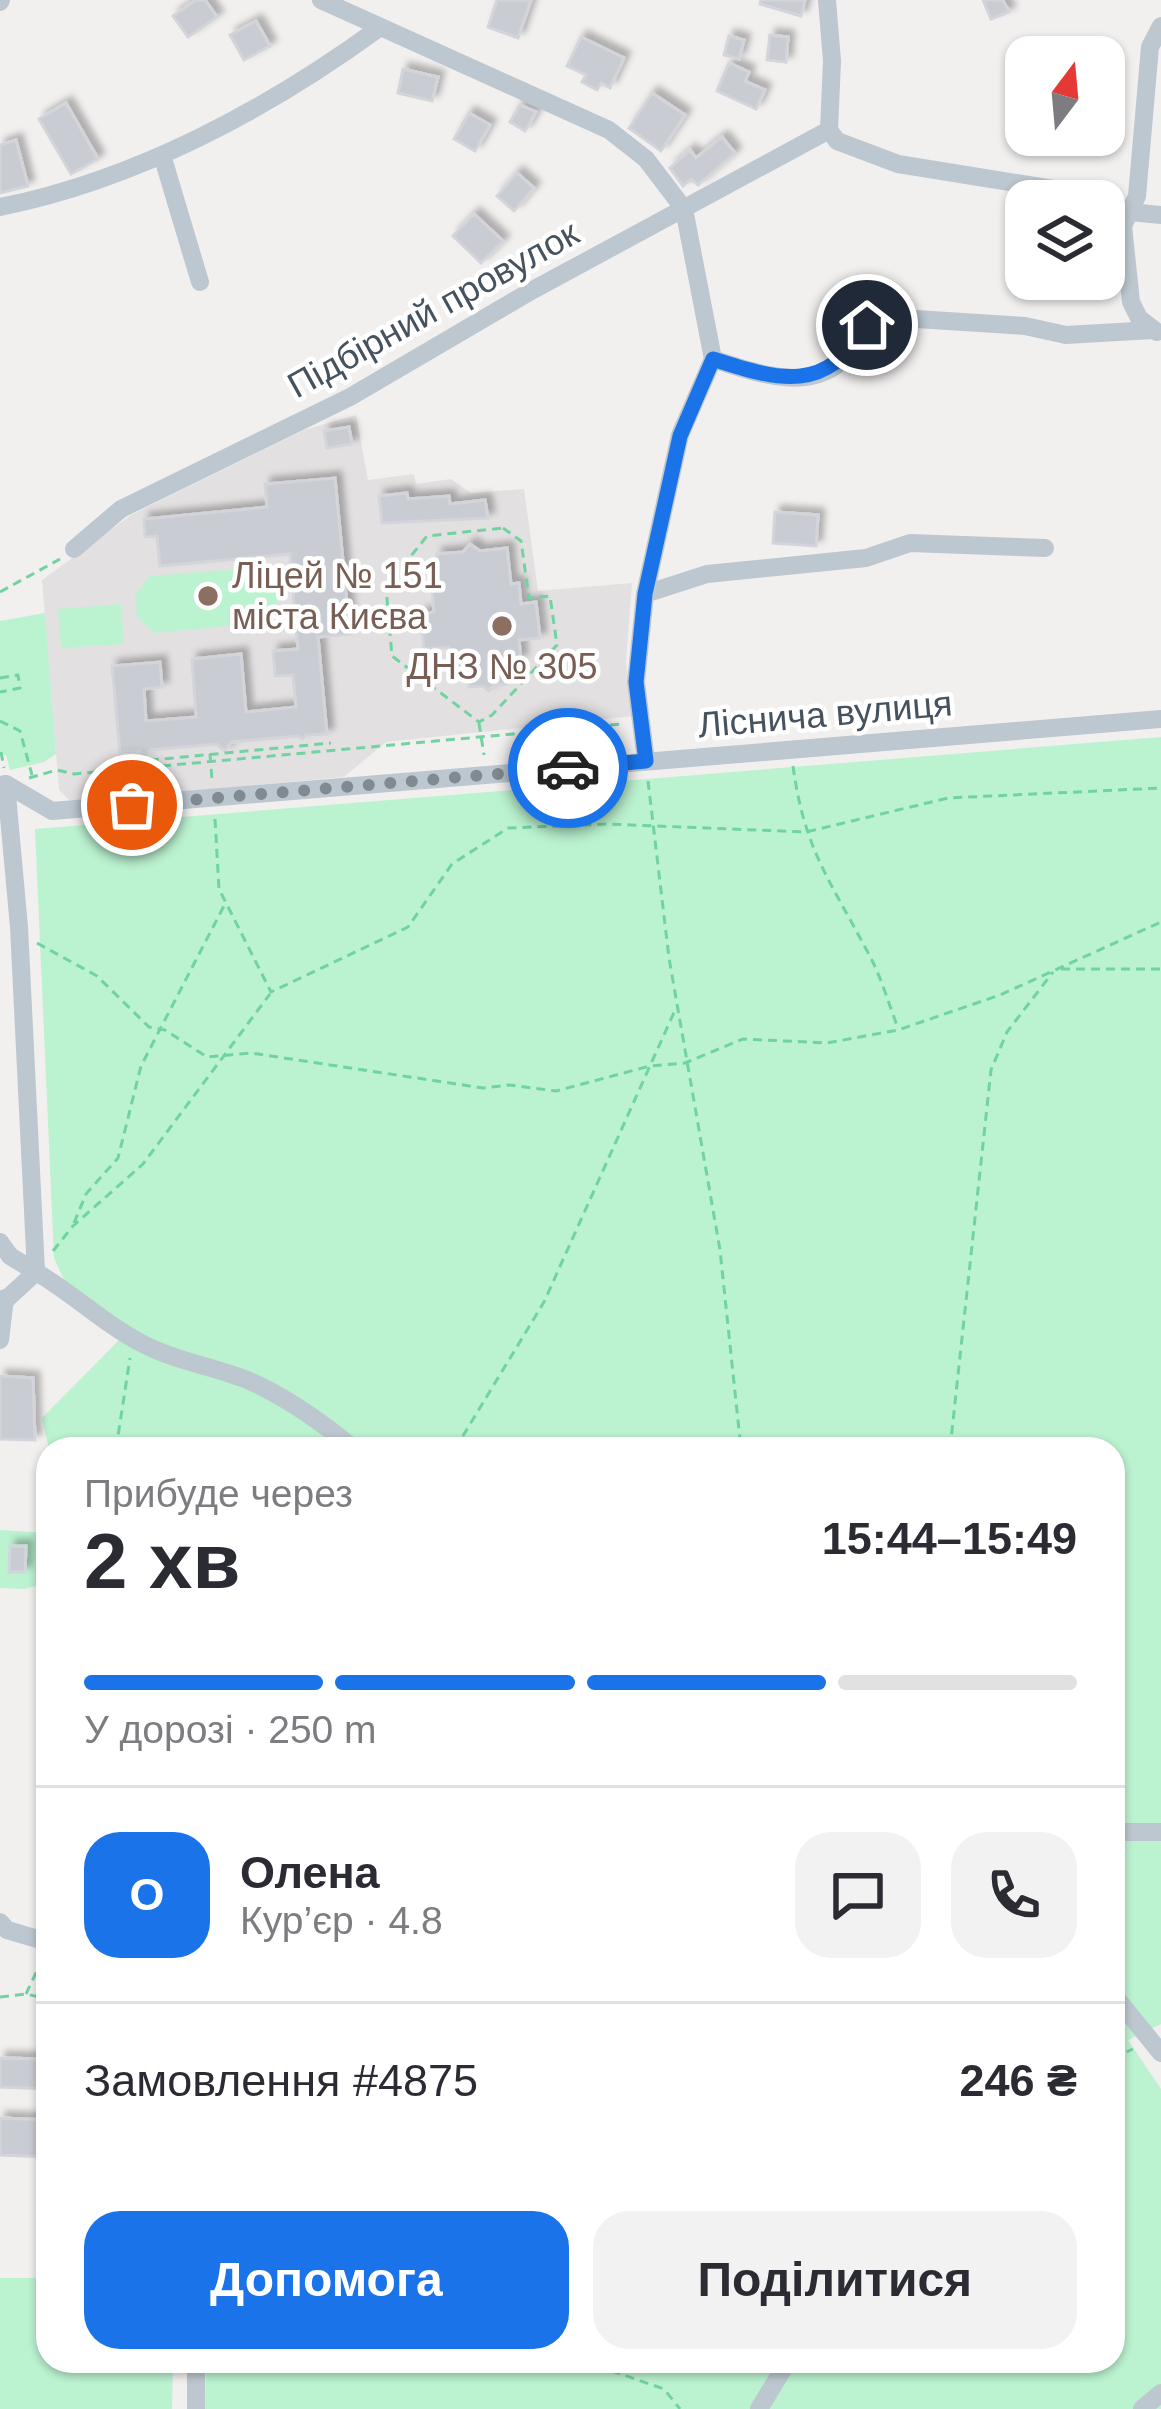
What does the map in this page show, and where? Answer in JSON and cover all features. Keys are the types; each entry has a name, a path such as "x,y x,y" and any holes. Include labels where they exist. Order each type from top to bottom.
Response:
{"street":[{"path":"321,0 609,130 646,159 684,209 713,359 680,436 645,594 636,682 646,761"},
{"path":"826,0 832,62 829,130 844,145 898,164 1097,196 1130,212 1161,215"},
{"path":"1157,332 1131,302 1123,226 1137,196 1150,46 1161,26"},
{"path":"0,207 34,200 162,155 318,71 379,28"},
{"name":"Підбірний провулок","path":"74,549 121,509 350,397 532,291 829,130"},
{"path":"162,155 200,282"},
{"path":"713,359 786,379 814,374 843,360 867,325 885,317 1024,326 1066,335 1157,332"},
{"path":"645,594 707,574 866,558 910,543 1045,548"},
{"name":"Ліснича вулиця","path":"3,785 52,811 1161,719"},
{"path":"3,785 19,927 36,1272"},
{"path":"0,1242 10,1256 59,1285 100,1320 133,1338 254,1383 339,1437"},
{"path":"0,1340 3,1301 36,1272"},
{"path":"1125,1832 1161,1832"},
{"path":"0,1922 7,1930 36,1941"},
{"path":"1125,2009 1155,2048"},
{"path":"196,2373 196,2409"},
{"path":"759,2409 781,2373"},
{"path":"1142,2409 1161,2393"}],"path":[{"path":"479,722 492,715 557,645 550,596 529,598 521,541 502,528 427,536 386,587 392,656 479,722 487,775"},
{"path":"0,592 47,569 74,549"},
{"path":"0,678 18,676 20,688 0,692"},
{"path":"0,721 20,731 33,777"},
{"path":"57,770 74,774 147,768 641,722"},
{"path":"120,763 331,743"},
{"path":"304,746 305,754"},
{"path":"791,750 800,818 822,872 869,953 898,1030"},
{"path":"210,754 219,889 271,992"},
{"path":"146,760 147,768"},
{"path":"646,761 676,1007 720,1250 740,1437"},
{"path":"36,1272 73,1226 143,1164 271,992 408,927 452,864 508,828 653,826 806,832 948,798 1161,788"},
{"path":"73,1226 86,1194 118,1158 141,1066 226,902"},
{"path":"19,927 38,944 97,976 149,1027 206,1057 251,1053 483,1088 509,1084 556,1091 650,1066 685,1063 743,1039 827,1043 898,1030 1000,995 1161,922"},
{"path":"1055,968 1161,969"},
{"path":"951,1437 991,1070 1007,1032 1055,968"},
{"path":"462,1437 544,1302 676,1007"},
{"path":"118,1437 133,1338"},
{"path":"26,1994 36,1972"},
{"path":"0,1996 36,1996"},
{"path":"1125,2055 1155,2048"},
{"path":"618,2373 664,2389 680,2409"}],"shaded area":[{"name":"Ліцей № 151 міста Києва","path":"356,415 368,480 414,474 416,484 451,479 471,493 524,489 538,591 632,583 626,661 633,716 386,742 344,777 71,802 59,790 42,580 131,515 304,430"}],"green space":[{"path":"258,567 274,580 279,600 265,622 155,633 137,617 135,595 150,576"},
{"path":"121,604 124,644 61,648 58,609"},
{"path":"45,613 56,754 44,762 10,770 6,755 0,756 0,621"},
{"path":"1161,737 1161,2024 1128,2040 1161,2089 1161,2409 205,2409 206,2373 1125,2373 1125,1437 46,1437 42,1418 123,1336 70,1293 54,1258 35,829"},
{"path":"0,1530 36,1532 36,1586 0,1588"},
{"path":"0,2278 36,2278 36,2373 173,2373 172,2409 0,2409"}],"building":[{"path":"196,0 205,0 217,17 188,37 173,16"},
{"path":"497,0 531,0 518,38 488,27"},
{"path":"761,0 805,0 801,16 760,4"},
{"path":"983,0 1003,0 1009,12 991,19"},
{"path":"256,21 270,46 244,60 230,35"},
{"path":"770,35 788,37 786,62 767,60"},
{"path":"729,36 744,40 739,59 724,55"},
{"path":"581,37 624,58 610,88 601,83 597,90 582,82 586,75 567,66"},
{"path":"729,63 749,72 745,81 765,90 756,109 717,91"},
{"path":"403,69 438,77 432,101 398,93"},
{"path":"652,93 685,115 661,151 629,128"},
{"path":"66,103 98,159 71,174 39,119"},
{"path":"520,105 536,112 525,131 510,122"},
{"path":"469,113 490,125 475,151 454,139"},
{"path":"722,137 735,153 698,185 691,179 683,186 670,168 690,150 696,158"},
{"path":"16,140 28,186 0,193 0,145"},
{"path":"517,173 534,188 514,211 497,196"},
{"path":"474,214 503,241 481,263 453,236"},
{"path":"349,427 352,444 327,448 324,431"},
{"path":"335,478 350,634 318,637 327,734 231,742 225,751 216,744 150,750 145,755 120,752 112,666 160,662 162,687 144,689 146,721 196,717 192,659 241,654 246,712 296,707 293,675 275,676 273,651 298,649 290,554 160,566 157,536 145,537 144,519 267,507 265,484"},
{"path":"407,493 408,499 449,496 450,504 485,500 488,518 382,523 379,496"},
{"path":"775,512 818,515 816,546 773,543"},
{"path":"470,544 480,551 507,548 511,584 519,583 521,604 536,602 540,638 519,640 521,660 504,662 506,684 493,685 489,691 483,686 469,687 467,664 450,666 449,647 424,649 421,614 434,612 432,590 440,590 437,554 463,552"},
{"path":"0,1376 33,1378 35,1440 0,1439"},
{"path":"10,1546 26,1546 25,1572 9,1572"},
{"path":"0,2058 36,2059 36,2088 0,2087"},
{"path":"0,2118 36,2120 36,2156 0,2155"}],"way so far":[{"path":"132,805 568,768"}],"place":[{"name":"Ліцей № 151 міста Києва","path":"208,596"},
{"name":"ДНЗ № 305","path":"502,626"}],"route":[{"path":"568,768 646,761 636,682 645,594 680,436 713,359 786,379 814,374 843,360 867,325"}]}
